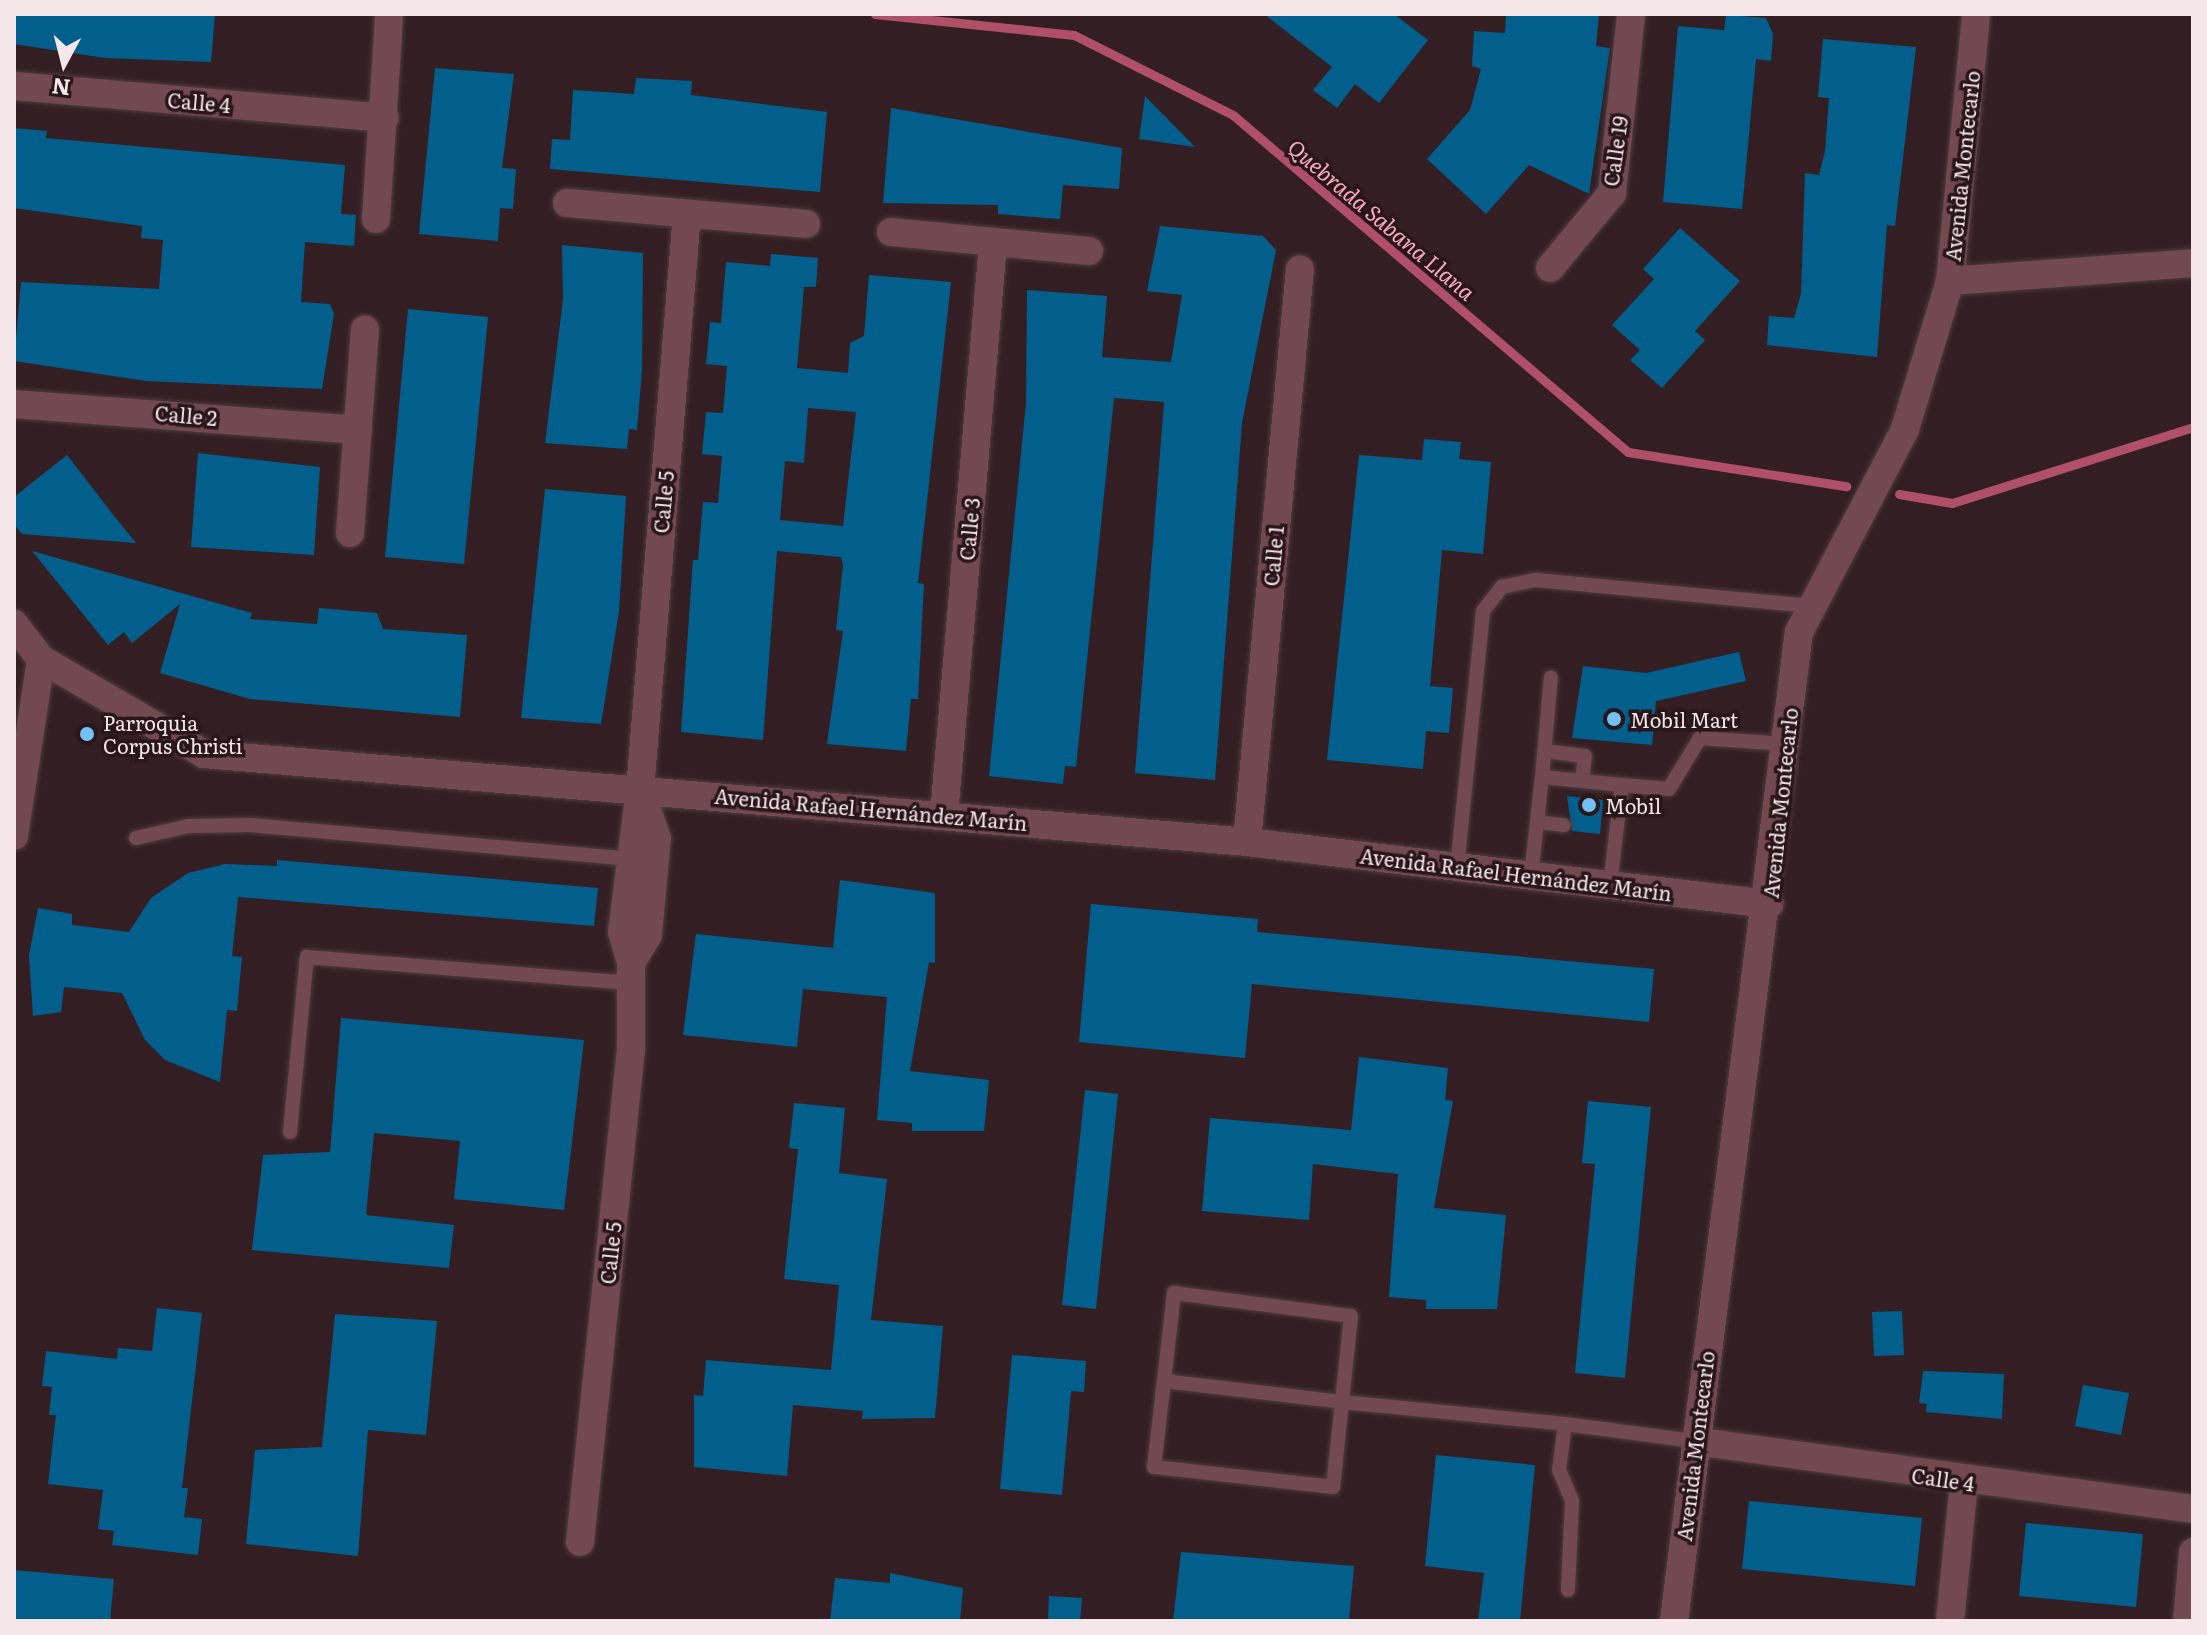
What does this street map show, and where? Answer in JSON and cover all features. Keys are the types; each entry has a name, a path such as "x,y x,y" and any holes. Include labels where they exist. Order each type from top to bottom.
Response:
{"street":[{"name":"Calle 19","path":"1550,268 1612,193 1631,14"},
{"name":"Avenida Montecarlo","path":"1674,1621 1694,1441 1769,904 1799,632 1905,429 1950,281 1976,14"},
{"path":"376,219 385,118 389,18"},
{"name":"Calle 4","path":"14,86 385,118"},
{"path":"567,203 806,224"},
{"name":"Calle 5","path":"580,1542 631,1051 630,973 622,932 640,790 687,214"},
{"path":"891,232 1089,251"},
{"name":"Calle 3","path":"944,815 993,244"},
{"path":"1950,281 2193,263"},
{"name":"Calle 1","path":"1247,842 1300,269"},
{"path":"350,533 365,330"},
{"name":"Calle 2","path":"14,404 358,430"},
{"name":"Avenida Rafael Hernández Marín","path":"14,624 41,659 204,754 1247,842 1769,904"},
{"path":"14,836 41,659"},
{"name":"Calle 5","path":"630,973 648,935 657,838 640,790"},
{"name":"Calle 4","path":"1694,1441 1964,1482 2193,1509"},
{"path":"1950,1621 1964,1482"},
{"path":"2187,1621 2193,1552"}],"lane":[{"path":"1457,868 1483,611 1502,587 1535,580 1812,606"},
{"path":"1531,876 1551,677"},
{"path":"1542,777 1669,789 1700,738 1785,744"},
{"path":"1545,751 1585,756 1582,781"},
{"path":"1610,885 1622,785"},
{"path":"1538,822 1564,825"},
{"path":"136,838 250,825 631,859"},
{"path":"1600,829 1616,830"},
{"path":"290,1132 307,957 630,973"},
{"path":"1174,1293 1351,1316 1333,1487 1154,1467 1164,1381 1174,1293"},
{"path":"1164,1381 1694,1441"},
{"path":"1565,1424 1559,1470 1572,1501 1568,1590"}],"building":[{"path":"14,14 215,14 211,62 105,58 14,44"},
{"path":"1264,14 1394,14 1428,40 1379,103 1355,84 1337,108 1313,90 1332,67"},
{"path":"1506,14 1599,14 1596,46 1610,48 1589,194 1529,165 1486,214 1427,159 1470,110 1481,69 1472,66 1474,31 1505,33"},
{"path":"1726,15 1766,18 1773,34 1771,61 1756,59 1742,209 1663,202 1678,26 1724,30"},
{"path":"1823,39 1916,47 1895,226 1887,225 1877,357 1767,345 1769,316 1794,318 1801,294 1805,173 1819,175 1825,151 1829,98 1818,97"},
{"path":"435,68 514,74 502,168 516,169 513,209 500,208 498,241 419,234"},
{"path":"636,78 692,81 691,95 827,112 820,192 550,169 552,139 570,140 573,90 634,94"},
{"path":"1145,96 1195,147 1139,139"},
{"path":"891,108 1122,148 1119,189 1063,185 1060,219 998,214 998,205 883,203"},
{"path":"14,128 47,131 46,138 345,165 341,214 356,215 354,246 305,242 301,302 330,304 334,314 322,389 146,381 14,361 21,282 159,289 163,240 141,238 142,226 14,208"},
{"path":"1160,226 1263,236 1276,250 1242,423 1215,780 1135,773 1164,402 1114,398 1076,767 1065,766 1063,784 989,776 1026,403 1027,290 1107,296 1102,357 1171,362 1182,295 1147,291"},
{"path":"1680,228 1740,281 1695,331 1705,340 1662,388 1630,360 1640,350 1612,325 1654,279 1643,269"},
{"path":"562,245 643,253 642,370 637,430 629,429 627,449 545,443 563,300"},
{"path":"771,254 818,258 816,287 804,287 797,368 848,373 850,343 864,336 869,275 951,282 918,583 924,584 918,699 911,699 906,751 827,744 843,631 836,630 843,565 841,557 777,551 763,740 681,732 693,560 698,560 703,502 718,503 722,456 702,454 706,412 723,413 727,366 706,364 710,322 721,323 726,262 770,266","holes":["808,408 856,412 843,526 780,520 785,461 804,463"]},
{"path":"408,309 488,317 464,564 385,557"},
{"path":"1424,439 1461,442 1459,459 1491,462 1483,554 1442,550 1430,686 1453,688 1449,733 1426,731 1423,769 1327,760 1359,455 1422,460"},
{"path":"198,453 320,467 314,555 191,547"},
{"path":"67,455 136,543 22,534 14,524 14,497"},
{"path":"545,489 626,496 619,611 601,724 521,718"},
{"path":"32,551 252,613 250,619 317,624 319,608 377,613 383,629 467,635 460,717 250,699 160,673 180,604 132,643 124,632 108,645"},
{"path":"1739,652 1746,681 1656,701 1652,745 1572,738 1583,666 1646,673"},
{"path":"1567,796 1603,800 1600,834 1572,831"},
{"path":"277,860 598,888 594,926 238,897 232,956 242,957 237,1011 227,1010 220,1082 165,1060 145,1040 122,993 64,987 61,1012 33,1016 29,955 38,908 72,914 72,925 129,932 151,898 188,873 225,864 277,866"},
{"path":"840,880 935,893 935,963 929,962 910,1071 989,1080 984,1131 912,1131 912,1123 877,1120 887,997 803,989 797,1047 683,1035 696,934 833,948"},
{"path":"1091,904 1258,919 1257,932 1654,969 1649,1022 1252,984 1245,1058 1079,1042"},
{"path":"341,1018 584,1040 564,1210 454,1199 460,1141 374,1133 366,1215 454,1225 449,1268 252,1250 263,1155 330,1152"},
{"path":"1359,1057 1448,1068 1445,1100 1453,1101 1434,1208 1506,1215 1497,1309 1426,1309 1426,1300 1389,1297 1398,1174 1313,1164 1309,1220 1202,1211 1210,1118 1351,1130"},
{"path":"1085,1090 1118,1094 1096,1309 1062,1305"},
{"path":"1588,1101 1651,1107 1625,1378 1575,1373 1595,1164 1582,1163"},
{"path":"794,1103 845,1108 839,1173 887,1179 871,1320 943,1326 935,1418 862,1419 863,1411 793,1405 787,1476 694,1467 694,1395 703,1396 706,1360 831,1370 839,1285 784,1279 798,1149 789,1148"},
{"path":"157,1308 202,1313 182,1488 188,1488 184,1517 202,1519 198,1555 112,1545 114,1531 98,1529 103,1490 48,1484 56,1415 49,1415 52,1387 42,1386 46,1351 117,1359 118,1348 152,1351"},
{"path":"1902,1311 1904,1355 1874,1356 1872,1312"},
{"path":"335,1314 437,1321 426,1435 368,1430 358,1556 246,1544 255,1450 322,1447"},
{"path":"1012,1355 1086,1361 1084,1392 1071,1391 1062,1495 1000,1489"},
{"path":"1923,1371 2004,1374 2002,1419 1926,1412 1927,1404 1919,1403"},
{"path":"2083,1385 2129,1393 2121,1435 2075,1426"},
{"path":"1436,1455 1535,1465 1520,1621 1478,1621 1484,1573 1425,1566"},
{"path":"1749,1501 1922,1518 1915,1586 1742,1569"},
{"path":"2026,1523 2143,1534 2136,1607 2019,1596"},
{"path":"1181,1552 1354,1566 1349,1621 1173,1621"},
{"path":"14,1570 114,1579 110,1621 14,1621"},
{"path":"890,1573 963,1588 960,1621 830,1621 835,1578 890,1583"},
{"path":"1049,1596 1082,1598 1080,1621 1048,1621"}],"waterway":[{"name":"Quebrada Sabana Llana","path":"875,14 1074,35 1233,115 1628,452 1846,486"},
{"name":"Quebrada Sabana Llana","path":"1899,494 1952,503 2193,427"}],"place":[{"name":"Mobil Mart","path":"1614,719"},
{"name":"Parroquia Corpus Christi","path":"87,734"},
{"name":"Mobil","path":"1589,805"}]}
